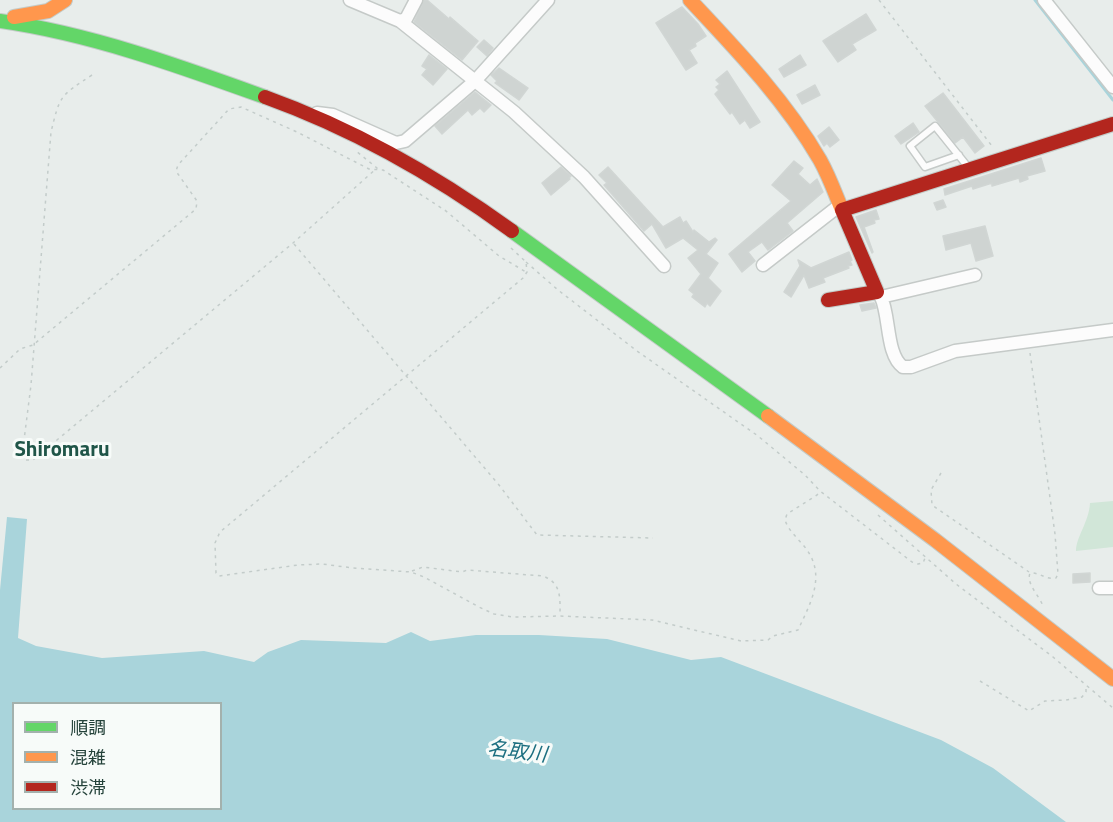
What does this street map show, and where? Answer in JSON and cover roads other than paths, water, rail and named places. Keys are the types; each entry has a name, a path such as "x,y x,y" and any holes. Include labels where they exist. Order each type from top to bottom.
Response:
{"street":[{"path":"0,19 39,15 57,8 65,0"},
{"path":"350,0 400,21 514,112 584,177 664,266"},
{"path":"400,21 406,19 416,0"},
{"path":"312,114 333,115 400,143 475,81 549,0"},
{"path":"690,0 751,64 788,112 821,161 885,306 894,358 903,367 911,367 955,351 1113,330"},
{"path":"1044,0 1113,87"},
{"path":"0,19 87,39 161,60 312,114 372,143 465,196 821,455 1042,622 1113,679"},
{"path":"763,265 841,208 1113,124"},
{"path":"828,300 879,295 975,275"},
{"path":"1099,588 1113,588"}],"lane":[{"path":"958,155 925,167 910,146 935,126 970,170"}],"water":[{"name":"名取川","path":"7,517 27,519 18,638 36,646 102,658 204,651 254,662 268,652 301,640 386,643 411,632 430,641 476,635 539,635 607,639 691,660 721,657 941,740 993,768 1066,822 0,822 0,590"}],"waterway":[{"path":"1035,0 1113,100"}],"district":[{"name":"Shiromaru","path":"62,451"}]}
